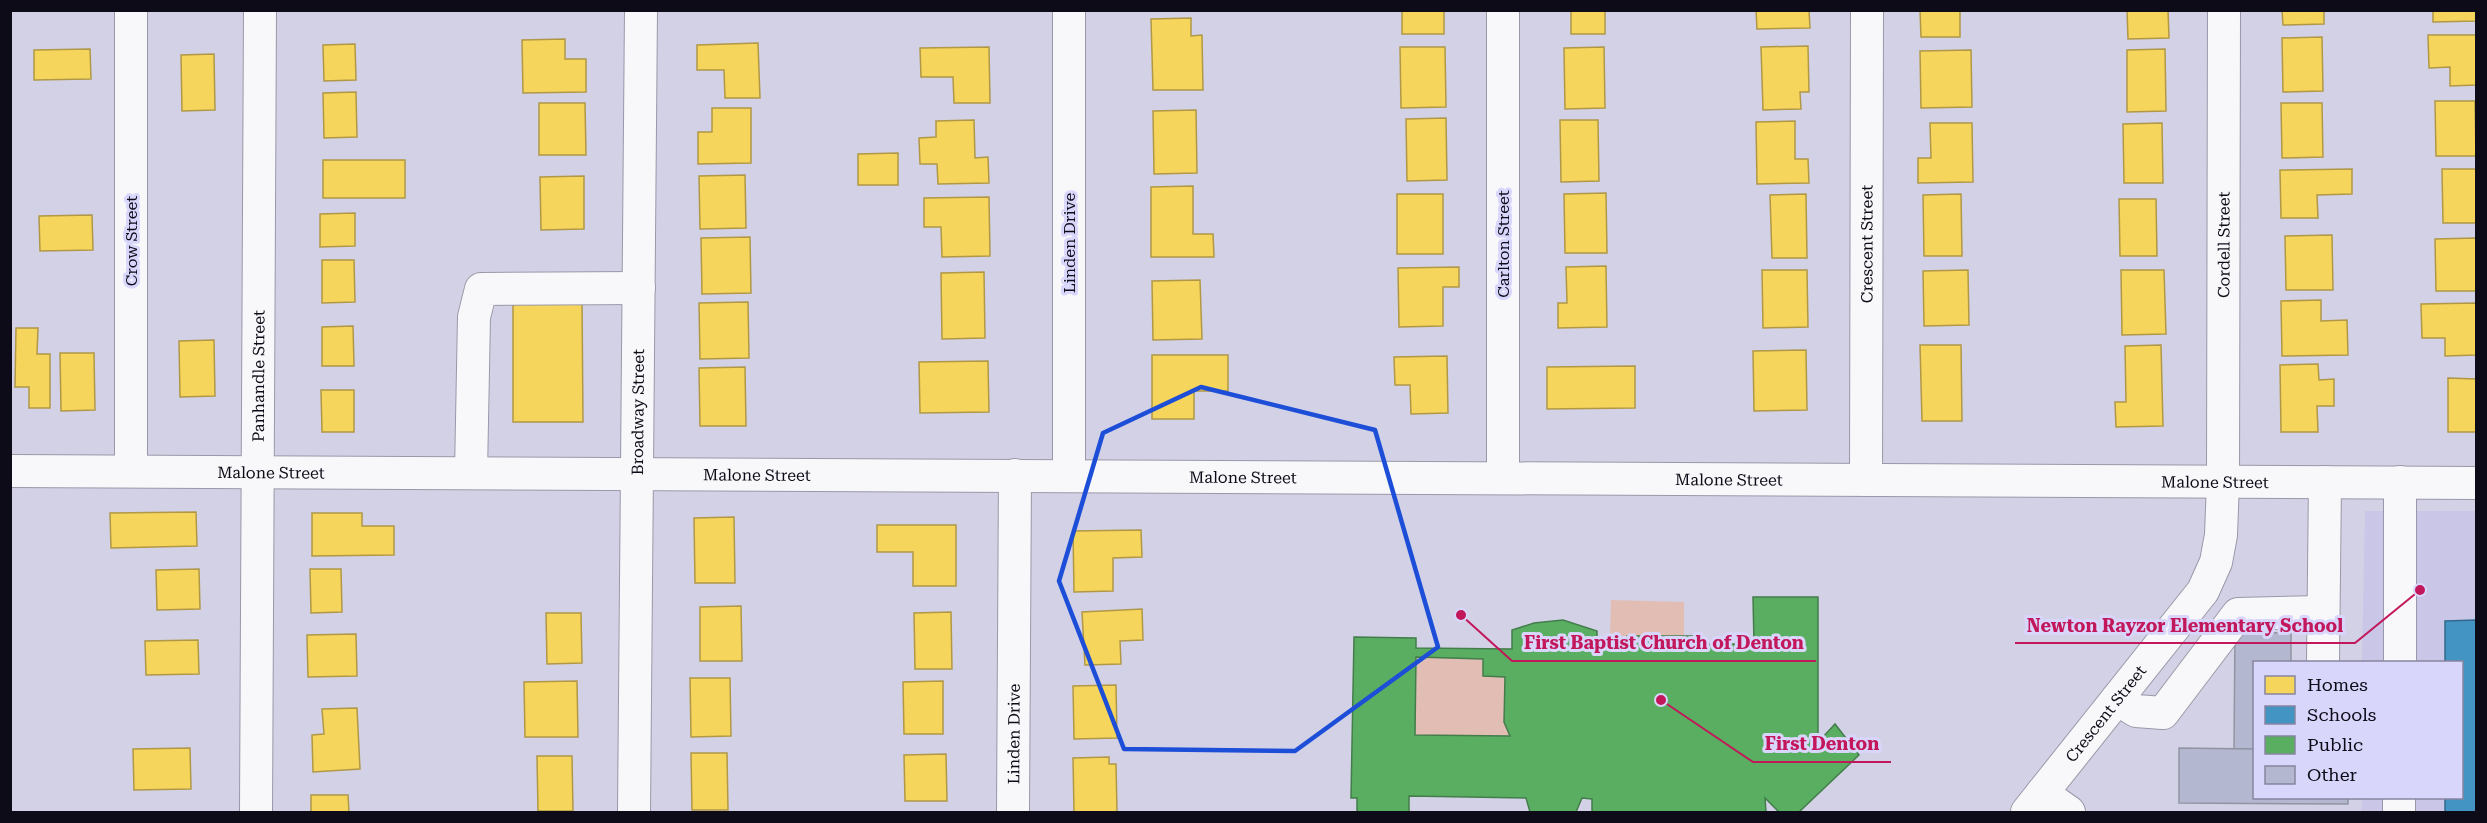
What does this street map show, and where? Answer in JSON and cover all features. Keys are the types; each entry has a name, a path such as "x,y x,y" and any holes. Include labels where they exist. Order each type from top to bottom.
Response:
{"street":[{"name":"Crow Street","path":"131,10 131,471"},
{"name":"Panhandle Street","path":"256,813 260,10"},
{"name":"Broadway Street","path":"634,813 641,10"},
{"name":"Linden Drive","path":"1069,476 1070,10"},
{"name":"Carlton Street","path":"1503,10 1503,478"},
{"name":"Crescent Street","path":"1866,480 1867,10"},
{"name":"Cordell Street","path":"2223,482 2224,10"},
{"path":"471,473 474,317 481,289 639,288"},
{"name":"Malone Street","path":"10,471 2476,483"},
{"name":"Linden Drive","path":"1013,813 1015,476"},
{"name":"Crescent Street","path":"2035,803 2203,591 2216,562 2221,536 2223,482"},
{"path":"2323,661 2325,482"},
{"path":"2400,482 2400,661"},
{"path":"2117,699 2136,711 2163,713 2238,614 2323,612"},
{"path":"2035,803 2069,813"}],"highlighted area":[{"path":"1201,387 1375,430 1438,647 1295,751 1124,749 1059,581 1103,433"}],"shaded area":[{"path":"2365,511 2476,511 2476,812 2361,812 2362,799 2463,799 2463,661 2362,661"},
{"path":"1611,600 1684,602 1684,636 1610,636"},
{"path":"1416,657 1483,659 1483,676 1505,677 1510,736 1415,735"}],"building: Homes":[{"path":"1402,10 1444,10 1444,34 1402,34"},
{"path":"1571,10 1605,10 1605,34 1571,34"},
{"path":"1756,10 1809,10 1810,28 1757,29"},
{"path":"1920,10 1960,10 1960,37 1921,37"},
{"path":"2127,10 2168,10 2169,38 2128,39"},
{"path":"2282,10 2324,10 2324,24 2283,25"},
{"path":"2433,10 2476,10 2476,21 2433,22"},
{"path":"1191,18 1191,36 1202,35 1203,90 1153,90 1151,19"},
{"path":"2428,35 2476,35 2476,85 2450,86 2450,67 2429,68"},
{"path":"2322,37 2323,91 2283,92 2282,38"},
{"path":"565,39 565,59 586,59 586,92 523,93 522,40"},
{"path":"758,43 760,98 725,98 724,70 697,70 697,45"},
{"path":"355,44 356,80 324,81 323,45"},
{"path":"1808,46 1809,92 1800,92 1801,109 1763,110 1761,47"},
{"path":"989,47 990,103 954,103 953,77 921,77 920,48"},
{"path":"1400,47 1445,47 1446,107 1401,108"},
{"path":"1604,47 1605,108 1565,109 1564,48"},
{"path":"90,49 91,79 34,80 34,50"},
{"path":"2165,49 2166,111 2127,112 2127,50"},
{"path":"1971,50 1972,107 1921,108 1920,51"},
{"path":"214,54 215,110 182,111 181,55"},
{"path":"356,92 357,137 324,138 323,93"},
{"path":"2435,101 2475,101 2476,156 2436,156"},
{"path":"539,103 585,103 586,155 539,155"},
{"path":"2281,103 2322,103 2323,157 2282,158"},
{"path":"712,108 751,108 751,163 698,164 698,132 712,132"},
{"path":"1196,110 1197,173 1154,174 1153,111"},
{"path":"1446,118 1447,180 1407,181 1406,119"},
{"path":"974,120 975,158 988,157 989,183 938,184 937,164 920,164 919,138 936,137 936,121"},
{"path":"1560,120 1598,120 1599,181 1561,182"},
{"path":"1795,121 1795,159 1808,159 1809,183 1757,184 1756,122"},
{"path":"1930,123 1972,123 1973,182 1918,183 1918,158 1931,158"},
{"path":"2162,123 2163,183 2124,183 2123,124"},
{"path":"898,153 898,185 858,185 858,154"},
{"path":"323,160 405,160 405,198 323,198"},
{"path":"2352,169 2352,194 2317,195 2318,218 2281,218 2280,170"},
{"path":"2442,169 2476,169 2476,223 2443,223"},
{"path":"745,175 746,228 700,229 699,176"},
{"path":"584,176 584,229 541,230 540,177"},
{"path":"1193,186 1193,234 1213,234 1214,257 1151,257 1151,187"},
{"path":"1606,193 1607,253 1565,253 1564,194"},
{"path":"1397,194 1443,194 1443,254 1397,254"},
{"path":"1806,194 1807,258 1772,258 1770,195"},
{"path":"1961,194 1962,256 1924,256 1923,195"},
{"path":"989,197 990,256 942,257 941,227 924,227 924,198"},
{"path":"2119,199 2156,199 2157,256 2120,256"},
{"path":"355,213 355,246 320,247 320,214"},
{"path":"92,215 93,250 40,251 39,216"},
{"path":"2332,235 2333,290 2286,290 2285,236"},
{"path":"750,237 751,293 702,294 701,238"},
{"path":"2476,238 2476,291 2436,291 2435,239"},
{"path":"322,260 354,260 355,302 322,303"},
{"path":"1606,266 1607,327 1558,328 1558,303 1567,303 1566,267"},
{"path":"1459,267 1459,287 1443,287 1443,326 1399,327 1398,268"},
{"path":"1762,270 1807,270 1808,327 1763,328"},
{"path":"1968,270 1969,325 1924,326 1923,271"},
{"path":"2121,270 2164,270 2166,334 2122,335"},
{"path":"984,272 985,338 942,339 941,273"},
{"path":"1200,280 1202,339 1153,340 1152,281"},
{"path":"513,299 582,299 583,422 513,422"},
{"path":"2321,300 2321,321 2347,320 2348,355 2282,356 2281,301"},
{"path":"748,302 749,358 700,359 699,303"},
{"path":"2476,303 2476,355 2445,356 2445,338 2422,338 2421,304"},
{"path":"353,326 354,366 322,366 322,327"},
{"path":"16,328 38,328 37,354 50,354 50,408 29,408 29,387 15,387"},
{"path":"214,340 215,396 180,397 179,341"},
{"path":"1920,345 1961,345 1962,421 1922,421"},
{"path":"2161,345 2163,426 2116,427 2115,402 2126,402 2125,346"},
{"path":"1806,350 1807,410 1754,411 1753,351"},
{"path":"60,353 94,353 95,410 61,411"},
{"path":"1152,355 1228,355 1228,391 1194,391 1194,419 1152,419"},
{"path":"1447,356 1448,413 1411,414 1410,385 1395,385 1394,357"},
{"path":"988,361 989,412 920,413 919,362"},
{"path":"2318,364 2319,380 2334,379 2334,406 2317,406 2318,432 2281,432 2280,365"},
{"path":"1635,366 1635,408 1547,409 1547,367"},
{"path":"745,367 746,426 700,426 699,368"},
{"path":"2448,378 2476,379 2476,432 2448,432"},
{"path":"321,390 354,390 354,432 322,432"},
{"path":"196,512 197,546 111,548 110,513"},
{"path":"312,513 362,513 362,526 394,526 394,555 312,556"},
{"path":"734,517 735,583 695,583 694,518"},
{"path":"877,525 956,525 956,586 913,586 913,552 877,552"},
{"path":"1141,530 1142,557 1113,558 1113,591 1074,592 1073,531"},
{"path":"199,569 200,609 157,610 156,570"},
{"path":"310,569 341,569 342,612 311,613"},
{"path":"741,606 742,661 700,661 700,607"},
{"path":"1142,609 1143,640 1120,641 1121,664 1085,665 1082,612"},
{"path":"951,612 952,669 915,669 914,613"},
{"path":"546,613 581,613 582,663 547,664"},
{"path":"356,634 357,676 308,677 307,635"},
{"path":"198,640 199,674 146,675 145,641"},
{"path":"690,678 730,678 731,736 691,737"},
{"path":"577,681 578,737 525,737 524,682"},
{"path":"943,681 943,734 904,734 903,682"},
{"path":"1116,685 1117,738 1074,739 1073,686"},
{"path":"357,708 360,769 313,772 312,735 324,734 322,709"},
{"path":"190,748 191,789 134,790 133,749"},
{"path":"691,753 727,753 728,810 692,810"},
{"path":"946,754 947,801 905,801 904,755"},
{"path":"537,756 572,756 573,811 538,811"},
{"path":"1109,757 1109,764 1116,764 1117,812 1074,812 1073,758"},
{"path":"311,795 348,795 349,812 311,812"}],"building: Schools":[{"path":"2476,620 2476,812 2445,812 2445,799 2463,799 2463,661 2445,661 2445,621"}],"building: Public":[{"path":"1753,597 1818,597 1818,734 1822,738 1835,724 1859,755 1799,812 1779,812 1765,798 1766,812 1592,812 1592,799 1582,798 1576,812 1530,812 1526,798 1409,796 1409,812 1357,812 1357,798 1351,798 1354,637 1416,638 1416,648 1512,649 1512,630 1534,623 1563,620 1597,631 1597,647 1627,647 1627,636 1697,636 1696,644 1754,644","holes":["1416,657 1483,659 1483,676 1505,677 1504,722 1510,736 1415,735"]}],"building: Other":[{"path":"2235,632 2291,633 2291,661 2253,661 2253,749 2234,749"},
{"path":"2179,748 2253,749 2253,799 2348,799 2348,804 2179,803"}],"place":[{"name":"Newton Rayzor Elementary School","path":"2420,590"},
{"name":"First Baptist Church of Denton","path":"1461,615"},
{"name":"First Denton","path":"1661,700"}]}
